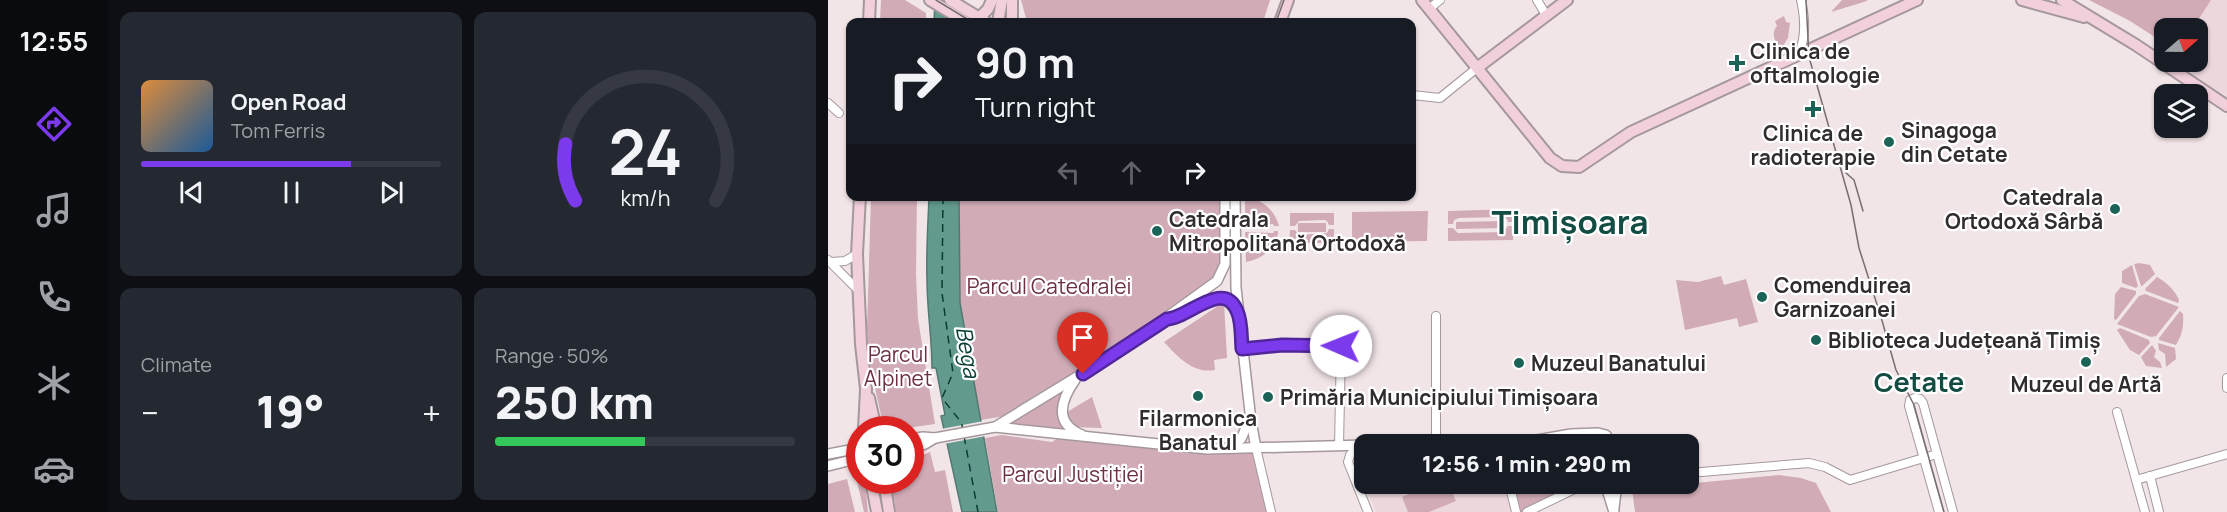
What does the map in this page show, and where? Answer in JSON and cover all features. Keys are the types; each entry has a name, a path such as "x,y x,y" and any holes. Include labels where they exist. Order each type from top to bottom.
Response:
{"main road":[{"path":"869,18 870,0"},
{"path":"930,0 971,18"},
{"path":"950,0 973,18"},
{"path":"978,18 988,9 992,0"},
{"path":"999,18 1002,0"},
{"path":"1012,0 1012,18"},
{"path":"1274,18 1280,0"},
{"path":"1281,18 1288,0"},
{"path":"1477,68 1567,0"},
{"path":"1910,0 1916,0"},
{"path":"1425,4 1553,161 1572,168 1582,165 1631,132 1916,0"},
{"path":"2022,0 2093,19"},
{"path":"2062,0 2136,45 2227,106"},
{"path":"860,201 858,254 866,389 865,416"},
{"path":"866,389 873,416"},
{"path":"874,494 877,512"},
{"path":"887,494 890,512"}],"street":[{"path":"1425,4 1440,0"},
{"path":"1537,0 1546,15"},
{"path":"1797,57 1803,37 1801,0"},
{"path":"1416,95 1439,98 1477,68"},
{"path":"828,103 839,113"},
{"path":"1229,201 1234,273 1250,413 1271,512"},
{"path":"995,427 1077,378 1214,285 1221,276 1225,264 1229,201"},
{"path":"829,261 845,261 858,254"},
{"path":"829,261 859,291"},
{"path":"1167,319 1174,319 1205,302 1218,298 1230,302 1238,312"},
{"path":"1436,316 1436,434"},
{"path":"1242,349 1282,345 1341,346 1339,446"},
{"path":"1077,378 1064,399 1062,413 1072,429 1079,434 1090,436"},
{"path":"2227,378 2227,388"},
{"path":"1938,512 1909,406 1913,398 1922,401 1953,512"},
{"path":"2117,412 2145,512"},
{"path":"1215,449 1229,447 1241,439 1248,427 1250,413"},
{"path":"924,437 935,438 995,427 1215,449 1354,445"},
{"path":"924,444 935,438"},
{"path":"828,454 846,450"},
{"path":"1354,452 1349,456 1348,464 1354,478"},
{"path":"1699,472 1809,463 1823,466 1847,479 1854,479 1937,454"},
{"path":"2136,480 2227,454"},
{"path":"828,466 846,462"},
{"path":"2150,476 2160,512"},
{"path":"1360,494 1368,512"},
{"path":"1512,494 1516,512"},
{"path":"1527,512 1564,494"},
{"path":"1609,494 1614,511"},
{"path":"1614,511 1616,494"}],"shaded area":[{"path":"2211,0 2227,0 2227,96 2193,76 2192,72 2208,72 2208,18 2199,18"},
{"path":"1368,494 1507,494 1511,512 1376,512"}],"green space":[{"path":"881,0 905,0 926,13 926,18 880,18"},
{"path":"1021,0 1270,0 1264,18 1026,18"},
{"path":"1842,0 1867,0 1867,1 1831,12"},
{"path":"2089,0 2211,0 2199,18 2154,18 2154,37"},
{"path":"1784,16 1786,22 1790,23 1788,38 1780,51 1775,42 1774,35 1777,26 1775,21"},
{"name":"Parcul Alpinet","path":"871,201 917,201 918,319 935,424 924,426 924,416 881,416 870,365 867,329"},
{"name":"Parcul Catedralei","path":"959,201 1221,201 1221,276 1204,300 1034,396 1005,416 981,420 960,303"},
{"path":"1245,201 1258,201 1266,206 1274,215 1279,226 1273,224 1245,227"},
{"path":"1514,209 1513,222 1508,222 1503,217 1459,218 1454,220 1453,224 1448,224 1448,211"},
{"path":"1428,211 1427,241 1352,242 1352,212"},
{"path":"1290,213 1334,213 1334,225 1329,225 1324,220 1299,221 1295,226 1290,226"},
{"path":"1505,221 1505,228 1456,229 1456,222"},
{"path":"1298,223 1326,223 1326,232 1298,232"},
{"path":"1508,226 1513,226 1513,240 1448,241 1448,228 1453,228 1458,233 1503,232"},
{"path":"1329,229 1334,229 1334,243 1289,243 1290,230 1295,230 1299,235 1327,233"},
{"path":"1278,231 1278,234 1270,249 1257,259 1246,262 1245,232 1273,233"},
{"path":"2134,264 2150,265 2155,274 2142,286"},
{"path":"2132,265 2138,286 2136,288 2122,283 2122,271"},
{"path":"1721,276 1724,285 1746,279 1758,322 1739,327 1737,318 1685,330 1676,280 1698,282"},
{"path":"2157,277 2172,289 2179,300 2178,303 2146,291 2145,289"},
{"path":"2121,287 2136,291 2136,294 2116,320 2114,319 2115,294"},
{"path":"2145,294 2179,307 2156,336 2151,337 2117,324 2139,296"},
{"path":"1224,302 1227,358 1214,360 1215,370 1207,371 1193,367 1180,359 1164,342"},
{"path":"2180,311 2183,314 2183,326 2176,345 2159,340 2159,338"},
{"path":"2120,328 2149,340 2150,343 2139,355 2130,350 2117,330"},
{"path":"2158,343 2175,348 2176,359 2166,367 2165,354 2159,350"},
{"path":"2152,345 2156,351 2154,357 2160,362 2162,368 2146,366 2141,357"},
{"path":"1063,391 1058,412 1061,423 1068,433 1006,426"},
{"path":"1092,397 1102,428 1073,427 1067,412"},
{"name":"Parcul Justiției","path":"1002,435 1052,442 1063,435 1254,448 1269,512 998,512 985,438"},
{"path":"930,452 935,472 945,470 953,512 896,512 893,494 924,494 924,455"},
{"path":"1779,475 1801,478 1816,483 1831,512 1635,512 1633,494 1699,494 1699,483"},
{"path":"846,479 846,494 851,494 855,512 828,512 828,484"},
{"path":"860,494 866,494 868,512 864,512"},
{"path":"1409,494 1453,494 1456,501 1429,512 1408,512 1402,497"},
{"path":"1514,494 1559,494 1522,512 1518,512"}],"water":[{"path":"935,0 955,18 934,18"},
{"name":"Bega","path":"929,201 959,201 960,303 997,512 962,512 941,416 945,415 936,368 932,368 927,259"}],"pier":[{"path":"984,421 986,436 944,444 941,429"}],"ferry route":[{"path":"943,201 942,293 953,373 942,398 961,422 963,429"},
{"path":"964,436 978,512"}],"tram line":[{"path":"936,0 965,18"},
{"path":"1277,18 1284,0"},
{"path":"1806,0 1809,57 1851,205 1859,248 1896,370 1914,405 1944,512"},
{"path":"1846,173 1854,180 1863,211"}],"place":[{"name":"Clinica de oftalmologie","path":"1737,63"},
{"name":"Clinica de radioterapie","path":"1813,109"},
{"name":"Sinagoga din Cetate","path":"1889,142"},
{"name":"Catedrala Ortodoxă Sârbă","path":"2115,209"},
{"name":"Catedrala Mitropolitană Ortodoxă","path":"1157,231"},
{"name":"Comenduirea Garnizoanei","path":"1762,297"},
{"name":"Biblioteca Județeană Timiș","path":"1816,340"},
{"name":"Muzeul de Artă","path":"2086,362"},
{"name":"Muzeul Banatului","path":"1519,363"},
{"name":"Filarmonica Banatul","path":"1198,396"},
{"name":"Primăria Municipiului Timișoara","path":"1268,397"}],"district":[{"name":"Timișoara","path":"1570,221"},
{"name":"Cetate","path":"1919,381"}],"route":[{"path":"1083,374 1167,319 1174,319 1205,302 1218,298 1230,302 1238,312 1242,349 1282,345 1341,346"}]}
